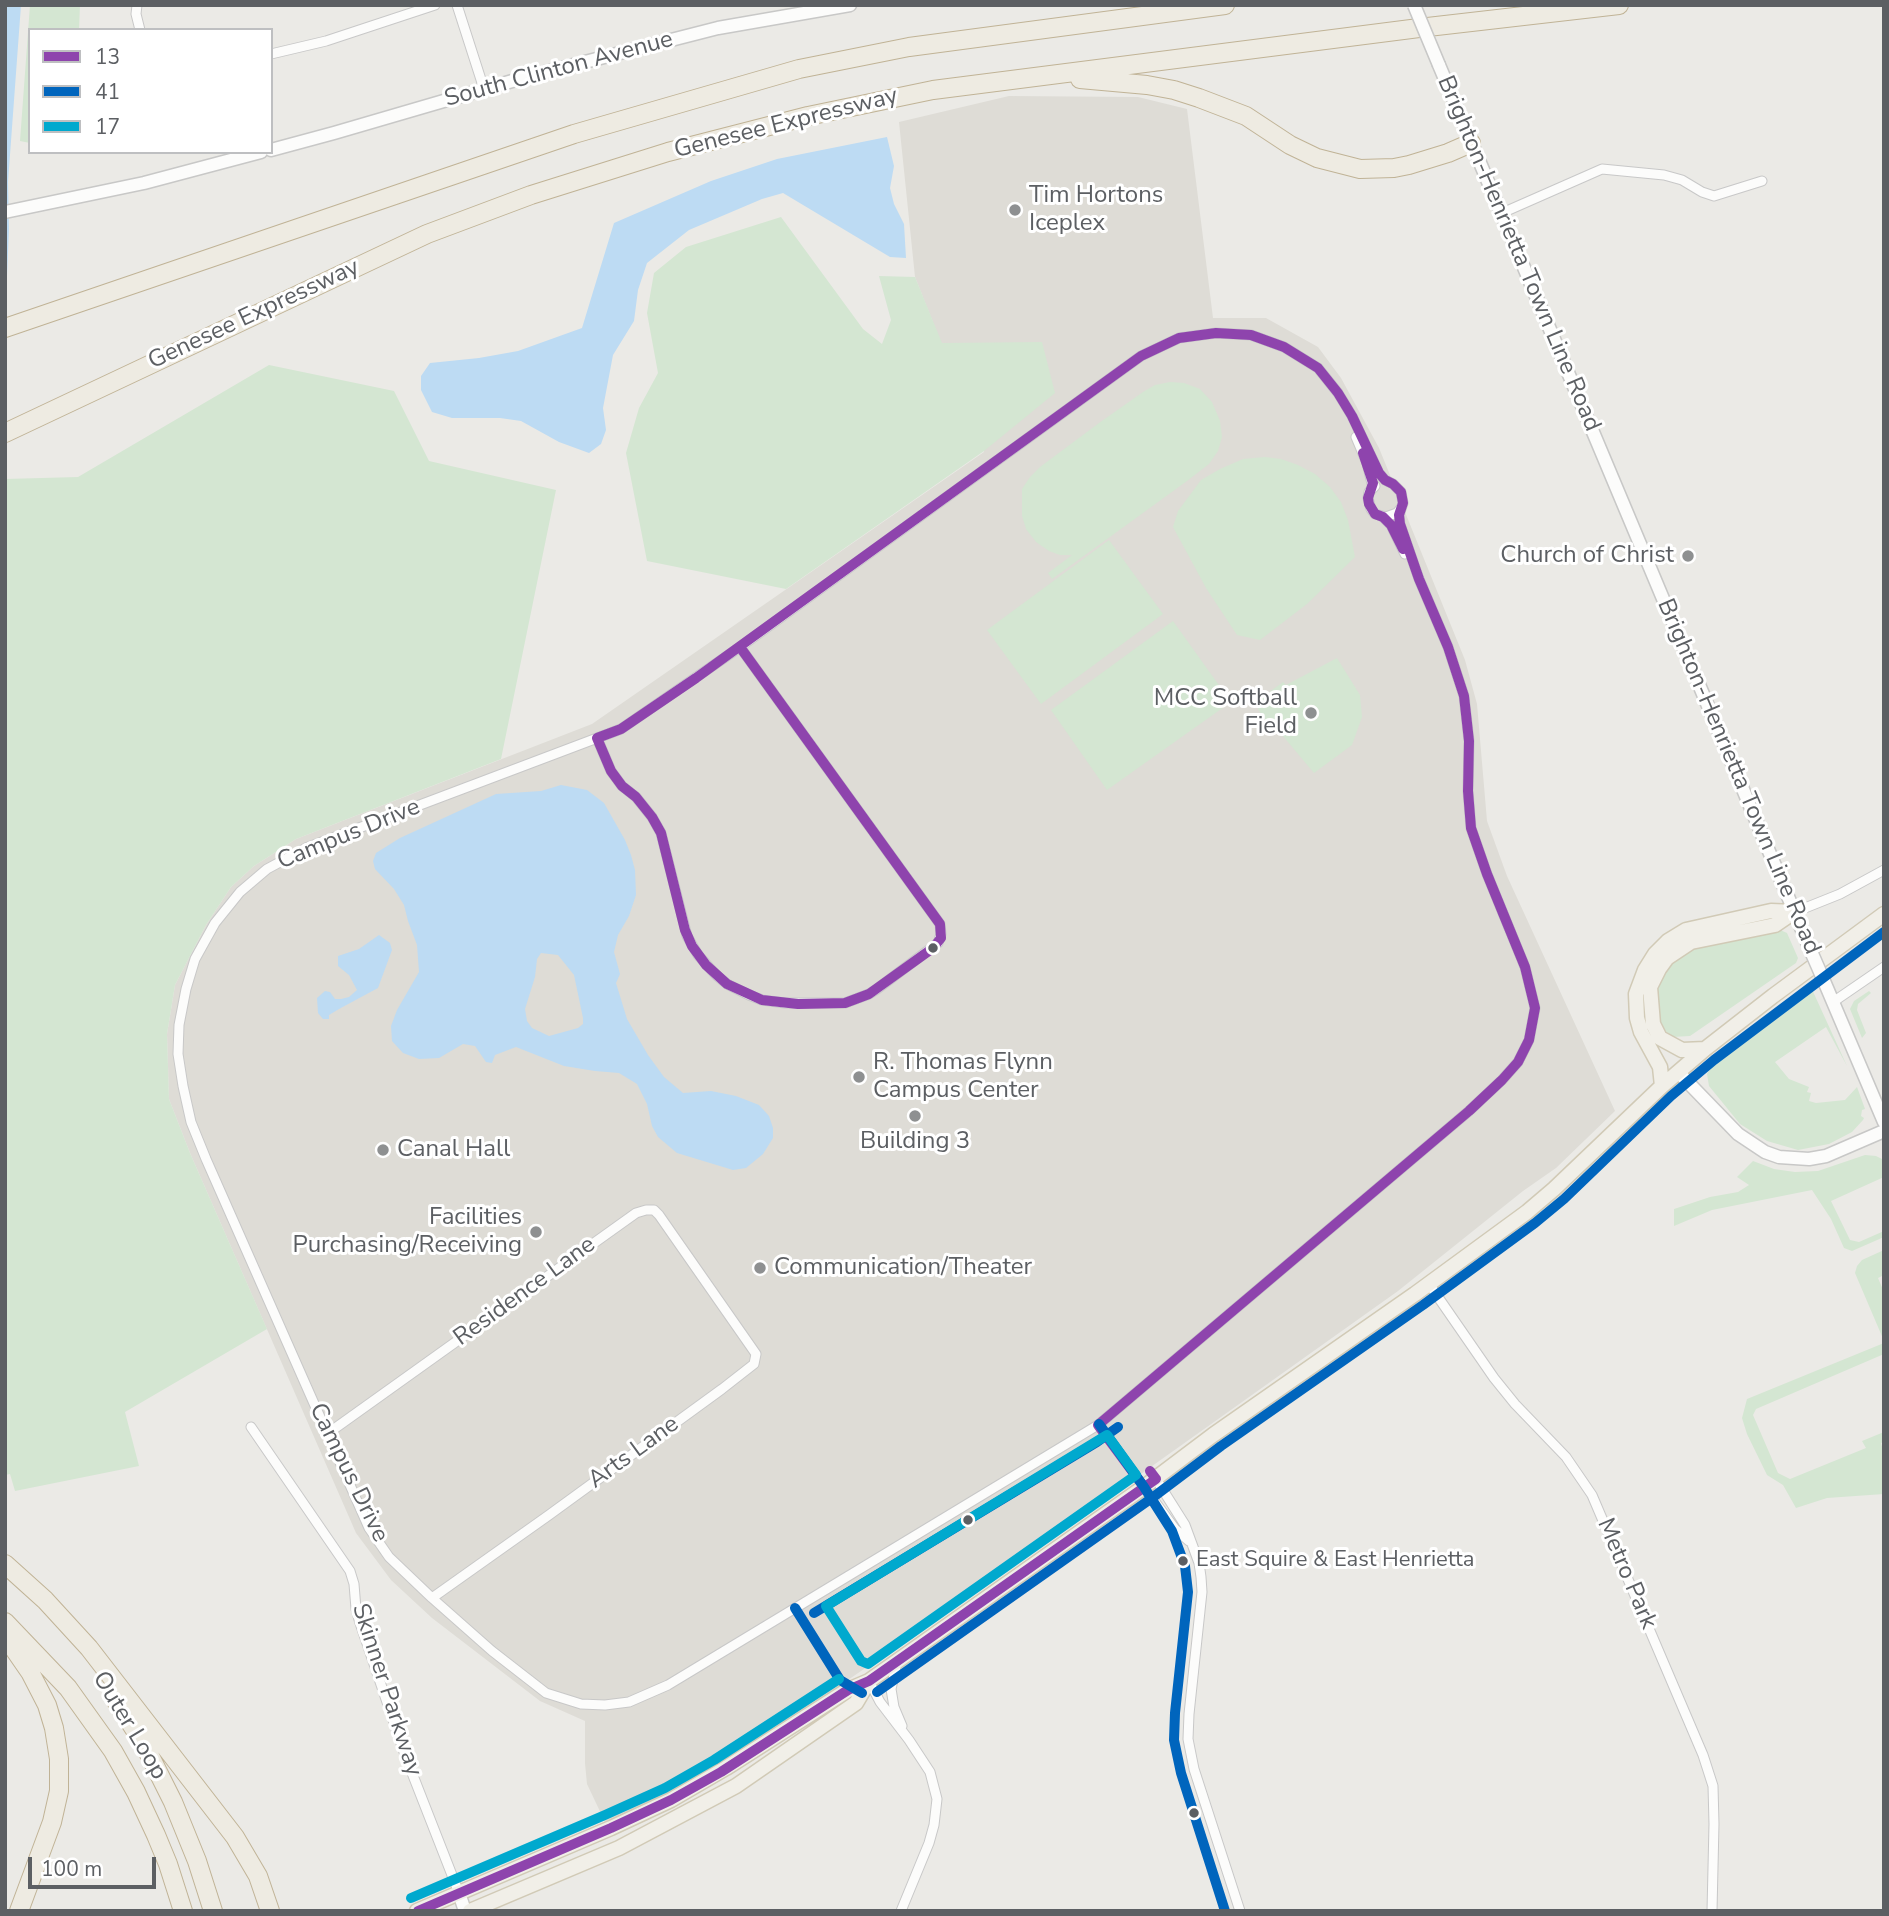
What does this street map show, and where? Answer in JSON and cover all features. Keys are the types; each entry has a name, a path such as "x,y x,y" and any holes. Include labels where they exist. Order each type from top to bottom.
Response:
{"highway":[{"name":"Genesee Expressway","path":"5,328 574,134 799,69 909,47 1225,5"},
{"name":"Genesee Expressway","path":"5,433 427,234 531,195 668,152 808,116 933,89 1619,5"},
{"path":"1024,79 1111,82 1174,90 1246,116 1290,145 1317,158 1360,169 1409,165 1471,143"},
{"path":"5,1565 50,1606 108,1671 235,1837 252,1864 270,1908"},
{"name":"Outer Loop","path":"5,1565 42,1604 82,1653 132,1724 159,1772 183,1824 213,1911"},
{"name":"Outer Loop","path":"5,1622 68,1688 113,1751 150,1820 183,1910"},
{"path":"5,1636 30,1672 47,1705 59,1759 59,1791 52,1822 19,1911"}],"main road":[{"path":"1662,1086 1660,1067 1637,1018 1636,994 1644,970 1655,954 1668,941 1686,930 1771,911 1795,912"},
{"path":"1705,1049 1682,1050 1660,1038 1653,1024 1650,987 1659,969 1667,958 1691,942 1775,925 1795,912"},
{"path":"417,1911 671,1800 726,1768 848,1689 869,1681 1527,1212 1705,1049 1884,914"},
{"path":"470,1911 619,1848 736,1786 856,1703 869,1681"}],"street":[{"path":"137,5 140,28"},
{"path":"273,54 326,41 435,5"},
{"path":"457,5 484,89"},
{"name":"South Clinton Avenue","path":"273,149 484,89 718,28 850,5"},
{"name":"Brighton-Henrietta Town Line Road","path":"1414,5 1884,1122"},
{"path":"5,212 144,183 253,154"},
{"path":"1502,213 1602,169 1682,180 1714,196 1762,181"},
{"name":"Campus Drive","path":"1390,483 1379,473 1352,416 1318,368 1284,347 1251,335 1216,333 1180,338 1134,361 740,647 621,729 306,848 267,869 240,892 215,923 195,959 179,1025 178,1054 183,1086 191,1122 206,1159 369,1528 389,1557 432,1598 545,1693 581,1704 605,1706 629,1702 668,1685 1098,1425 1469,1111 1518,1062 1529,1040 1535,1008 1525,967 1471,828 1468,791 1469,741 1464,696 1399,524 1401,508"},
{"name":"Campus Drive","path":"1338,393 1367,463 1373,488"},
{"path":"1382,482 1390,483 1398,487 1403,503 1392,516 1383,517 1375,514 1368,504 1369,492 1382,482"},
{"name":"Campus Drive","path":"1383,517 1391,526 1419,579"},
{"path":"597,738 611,771 622,786 636,797 661,833 685,930 692,946 716,975 738,990 762,1000 785,1003 845,1003 869,994 938,943 942,930 740,647"},
{"path":"1795,912 1840,894 1884,870"},
{"path":"1833,1002 1884,967"},
{"path":"1678,1072 1738,1135 1765,1152 1779,1157 1809,1159 1826,1156 1884,1130"},
{"name":"Residence Lane","path":"327,1434 636,1213 654,1210 705,1281"},
{"name":"Arts Lane","path":"432,1598 549,1516 754,1364 756,1354 705,1281"},
{"name":"Metro Park","path":"1429,1284 1494,1378 1566,1457 1592,1495 1703,1755 1713,1786 1712,1911"},
{"name":"Skinner Parkway","path":"251,1427 350,1571 355,1584 356,1609 360,1623 405,1755 459,1893"},
{"path":"1150,1483 1175,1529 1189,1541"},
{"path":"1150,1483 1185,1525 1199,1563 1202,1585 1188,1740 1194,1769 1240,1911"},
{"path":"898,1660 892,1693 894,1707 909,1740"},
{"path":"869,1681 880,1702 909,1740 932,1778 937,1799 937,1811 929,1843 901,1911"},
{"path":"459,1893 465,1911"}],"shaded area":[{"path":"1009,96 1138,97 1187,109 1213,318 1266,318 1318,347 1341,378 1379,448 1465,660 1477,704 1487,821 1507,876 1615,1111 1556,1168 1523,1191 1398,1291 947,1612 778,1728 709,1770 634,1810 605,1822 587,1784 585,1721 540,1701 432,1618 391,1580 356,1533 169,1099 167,1034 175,985 206,925 231,887 254,866 296,839 592,724 984,452 915,277 899,122"}],"green space":[{"path":"30,5 80,5 79,28 28,28"},
{"path":"28,32 28,143 20,141"},
{"path":"781,217 863,329 882,344 891,320 879,276 915,277 942,343 1042,342 1055,393 984,451 786,589 647,561 626,453 639,408 658,373 647,313 654,273 686,247"},
{"path":"269,365 394,391 429,461 556,490 501,759 296,839 254,866 231,887 206,925 175,985 167,1034 169,1099 267,1329 125,1412 139,1466 15,1491 10,1474 5,1475 5,479 78,477"},
{"path":"1184,383 1200,389 1212,402 1220,421 1222,437 1218,451 1209,464 1187,481 1052,579 1048,573 1072,555 1049,551 1036,542 1026,529 1022,516 1022,489 1040,467 1099,423 1155,385"},
{"path":"1265,457 1298,465 1315,474 1330,487 1341,502 1348,520 1355,557 1307,604 1260,640 1237,635 1206,588 1173,527 1178,511 1201,480 1243,459"},
{"path":"1109,540 1163,614 1041,704 987,630"},
{"path":"1173,621 1231,702 1107,790 1051,710"},
{"name":"MCC Softball Field","path":"1337,658 1360,695 1362,717 1352,745 1314,773 1277,729 1273,732 1258,709 1261,698 1283,682 1286,685"},
{"path":"1778,929 1787,933 1798,958 1796,963 1690,1036 1672,1037 1660,1026 1655,994 1665,969 1685,949"},
{"path":"1810,985 1847,1066 1826,1027 1775,1062 1789,1079 1809,1087 1809,1101 1816,1103 1845,1100 1857,1087 1865,1109 1862,1110 1863,1120 1852,1132 1829,1144 1798,1150 1767,1141 1740,1124 1709,1086 1707,1074 1715,1060"},
{"path":"1869,991 1871,993 1858,1004 1857,1010 1866,1033 1862,1038 1850,1009 1854,1001"},
{"path":"1865,1155 1884,1160 1884,1177 1831,1201 1850,1240 1859,1242 1884,1231 1884,1237 1852,1251 1844,1248 1831,1219 1812,1190 1712,1210 1674,1226 1674,1209 1710,1197 1738,1192 1749,1185 1737,1177 1753,1161 1774,1169 1818,1171"},
{"path":"1884,1250 1884,1275 1878,1278 1884,1292 1884,1341 1855,1273 1862,1260"},
{"path":"1884,1343 1884,1354 1756,1409 1753,1415 1778,1473 1790,1479 1866,1448 1862,1441 1884,1432 1884,1442 1881,1443 1884,1454 1884,1494 1827,1498 1796,1508 1783,1485 1767,1475 1747,1434 1742,1418 1747,1399"}],"water":[{"path":"5,5 21,5 8,182 5,323"},
{"path":"887,137 894,166 890,188 904,224 906,258 890,257 783,193 762,199 689,230 647,263 638,290 634,321 613,355 603,408 606,430 601,444 589,453 559,442 521,421 452,418 432,412 421,390 421,376 430,363 518,351 582,328 614,223 711,181 777,159"},
{"path":"561,785 587,790 604,803 625,840 635,870 636,895 629,916 618,935 614,952 620,974 616,983 627,1019 664,1077 683,1093 711,1091 736,1096 759,1105 769,1116 773,1138 763,1154 746,1168 733,1170 677,1153 658,1137 637,1084 619,1073 564,1066 516,1047 495,1055 492,1063 486,1062 475,1046 463,1044 439,1058 419,1059 403,1053 392,1041 391,1026 397,1010 419,972 417,945 404,905 394,889 375,869 373,861 376,853 400,838 496,794 541,791","holes":["541,953 558,955 574,975 583,1024 578,1028 549,1036 532,1028 527,1021 525,1009 535,977 537,959"]},
{"path":"379,935 390,943 392,950 378,988 329,1015 329,1019 323,1019 318,1013 317,998 325,991 330,992 335,999 341,999 349,997 357,990 349,975 338,966 338,956 359,949"}],"transit line":[{"name":"13","path":"740,647 940,924 941,938 933,948 869,994 845,1003 798,1004 762,1000 727,984 706,965 692,946 685,930 661,833 636,797 622,786 611,771 597,738 621,729 696,678 1141,356 1179,338 1216,333 1251,335 1284,347 1318,368 1352,416 1379,473 1401,492 1403,503 1399,515 1400,524 1464,696 1469,741 1468,791 1471,828 1525,967 1535,1008 1529,1040 1518,1062 1469,1111 1098,1425 1144,1487"},
{"name":"13","path":"1363,453 1373,483 1368,498 1369,504 1375,514 1391,525 1403,549"},
{"name":"41","path":"877,1692 1535,1223 1564,1199 1671,1096 1714,1060 1884,932"},
{"name":"41","path":"1099,1424 1172,1531 1185,1566 1188,1592 1174,1740 1181,1773 1225,1911"},
{"name":"41","path":"814,1613 1118,1427"},
{"name":"17","path":"1107,1435 1136,1475 868,1664 861,1661 826,1606 1107,1435"},
{"name":"13","path":"418,1911 611,1828 671,1800 721,1772 848,1690 869,1681 1156,1479 1150,1471"},
{"name":"41","path":"795,1608 840,1680 862,1693"},
{"name":"17","path":"411,1898 665,1788 714,1760 839,1679"}],"place":[{"name":"Tim Hortons Iceplex","path":"1015,210"},
{"name":"Church of Christ","path":"1688,556"},
{"name":"MCC Softball Field","path":"1311,713"},
{"name":"R. Thomas Flynn Campus Center","path":"859,1077"},
{"name":"Building 3","path":"915,1116"},
{"name":"Canal Hall","path":"383,1150"},
{"name":"Facilities Purchasing/Receiving","path":"536,1232"},
{"name":"Communication/Theater","path":"760,1268"},
{"name":"East Squire & East Henrietta","path":"1183,1561"}]}
